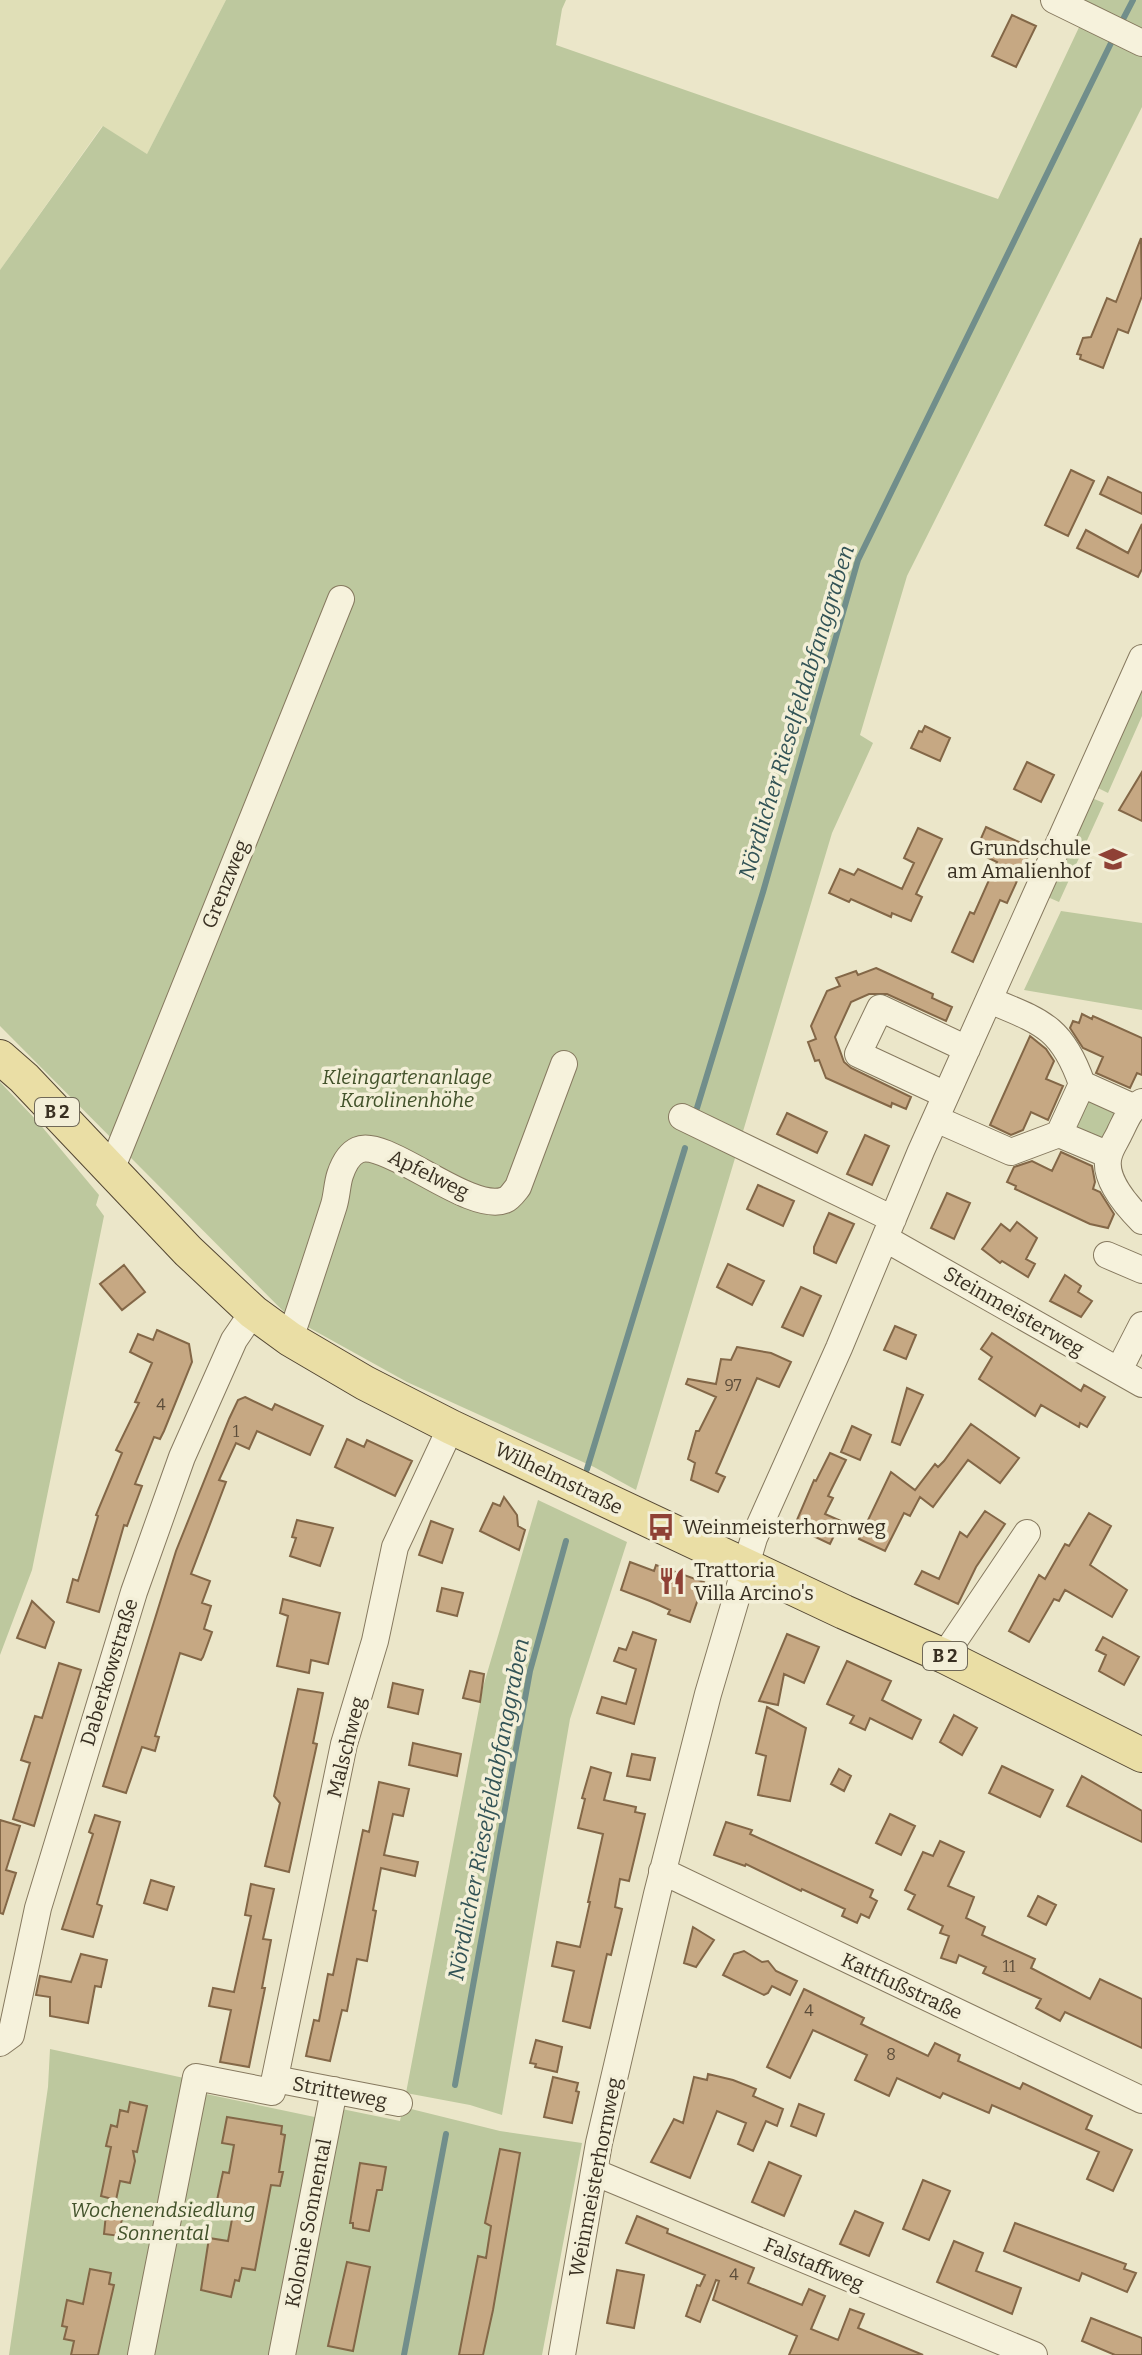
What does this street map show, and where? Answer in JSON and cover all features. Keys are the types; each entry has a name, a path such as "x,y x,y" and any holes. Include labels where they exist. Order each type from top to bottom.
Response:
{"main road":[{"name":"B 2","path":"0,1057 24,1078 111,1170"},
{"name":"Wilhelmstraße","path":"111,1170 188,1251 253,1312 290,1339 365,1383 745,1566 944,1656 1142,1755"}],"street":[{"path":"1054,0 1142,43"},
{"name":"Grenzweg","path":"111,1170 341,599"},
{"name":"Weinmeisterhornweg","path":"562,2355 594,2172 662,1871 754,1538 941,1107 1142,658"},
{"path":"989,1000 1030,1017 1052,1031 1067,1049 1082,1084 1138,1104 1109,1155 1109,1171 1118,1192 1142,1221"},
{"path":"967,1049 880,1008 858,1054 1011,1152 1059,1134 1109,1155"},
{"name":"Apfelweg","path":"290,1339 335,1201 340,1174 348,1159 358,1150 371,1148 388,1153 405,1165 479,1199 494,1202 507,1199 518,1187 564,1064"},
{"path":"1059,1134 1082,1084"},
{"name":"Steinmeisterweg","path":"682,1117 890,1229 1142,1384"},
{"path":"1107,1255 1142,1270"},
{"name":"Daberkowstraße","path":"0,2043 11,2035 38,1908 152,1538 182,1457 227,1354 253,1312"},
{"path":"1119,1370 1142,1325"},
{"name":"Malschweg","path":"275,2079 344,1744 375,1641 395,1547 451,1427"},
{"path":"944,1656 1027,1533"},
{"name":"Kattfußstraße","path":"662,1871 1142,2100"},
{"name":"Stritteweg","path":"141,2355 196,2077 272,2092 275,2079 399,2103"},
{"name":"Kolonie Sonnental","path":"282,2355 334,2090"},
{"name":"Falstaffweg","path":"594,2172 1034,2355"}],"green space":[{"path":"0,0 226,0 147,154 102,126 0,270"},
{"name":"Kleingartenanlage Karolinenhöhe","path":"226,0 566,0 556,45 998,199 1082,21 1039,0 1142,0 1142,107 907,576 860,735 873,743 832,833 636,1490 594,1467 407,1382 288,1316 0,1026 0,270 103,126 147,154"},
{"path":"1142,689 1142,716 1108,793 1092,785"},
{"path":"1087,796 1104,803 1059,902 1043,895"},
{"path":"1061,911 1142,923 1142,1010 1024,990"},
{"path":"0,1082 99,1195 96,1205 104,1216 32,1570 0,1655"},
{"path":"1088,1101 1116,1113 1104,1143 1075,1131"},
{"path":"538,1500 627,1542 570,1719 502,2115 470,2105 406,2093 483,1687"},
{"name":"Wochenendsiedlung Sonnental","path":"50,2049 184,2078 187,2090 329,2120 337,2108 400,2121 403,2107 500,2131 582,2143 542,2355 9,2355 48,2087"}],"building":[{"path":"1012,15 1036,26 1016,67 992,56"},
{"path":"1141,238 1142,296 1128,333 1118,329 1103,368 1080,359 1081,355 1077,354 1083,338 1091,337 1107,298 1116,302"},
{"path":"1071,470 1094,481 1068,536 1045,525"},
{"path":"1108,477 1142,493 1142,514 1100,494"},
{"path":"1142,524 1142,569 1138,577 1077,548 1086,530 1128,553"},
{"path":"925,726 950,738 940,761 911,748"},
{"path":"1027,762 1054,775 1041,802 1014,789"},
{"path":"1142,772 1142,821 1119,810"},
{"path":"986,827 1032,848 1007,903 1000,900 973,962 952,952 970,912 974,914 997,862 980,854 984,845 979,843"},
{"path":"918,828 942,839 916,894 922,897 911,921 892,913 891,917 829,893 840,869 854,875 858,869 902,889 914,863 904,858"},
{"path":"876,968 933,994 932,998 952,1007 946,1021 887,994 869,994 851,1002 835,1037 844,1062 851,1068 911,1097 906,1109 892,1103 891,1107 826,1078 808,1042 816,1039 811,1026 827,991 840,986 836,978 856,971 858,975"},
{"path":"1082,1014 1142,1038 1142,1075 1137,1073 1130,1088 1096,1073 1103,1057 1083,1048 1070,1028 1073,1021 1079,1023"},
{"path":"1030,1036 1046,1049 1054,1061 1046,1079 1063,1086 1048,1120 1031,1112 1023,1130 1011,1135 990,1125"},
{"path":"787,1113 827,1132 817,1153 777,1134"},
{"path":"865,1135 889,1146 872,1185 847,1174"},
{"path":"1061,1152 1092,1166 1093,1189 1100,1192 1114,1214 1108,1228 1090,1224 1015,1189 1016,1186 1007,1182 1014,1167 1032,1161 1052,1171"},
{"path":"758,1185 794,1201 783,1226 747,1209"},
{"path":"947,1193 970,1203 954,1239 931,1228"},
{"path":"829,1213 854,1224 836,1263 814,1253"},
{"path":"1017,1222 1037,1238 1026,1259 1035,1264 1028,1277 1002,1261 1000,1263 982,1249 1001,1224 1010,1231"},
{"path":"728,1264 764,1281 752,1305 717,1287"},
{"path":"124,1265 145,1292 122,1310 100,1284"},
{"path":"1065,1275 1081,1286 1078,1292 1092,1301 1081,1317 1050,1301"},
{"path":"801,1287 821,1296 803,1336 782,1327"},
{"path":"895,1326 916,1335 906,1359 884,1350"},
{"path":"157,1330 189,1344 192,1362 164,1431 160,1439 154,1437 135,1484 142,1486 127,1526 124,1525 99,1612 67,1602 73,1579 78,1581 96,1515 122,1453 116,1450 139,1403 135,1402 152,1363 130,1352 138,1334 153,1340"},
{"path":"992,1333 1081,1391 1084,1385 1105,1397 1087,1427 1080,1423 1079,1427 1041,1405 1035,1416 979,1379 992,1357 981,1349"},
{"path":"737,1347 771,1353 791,1362 779,1387 757,1378 716,1473 725,1477 718,1492 691,1480 695,1463 688,1459 696,1431 699,1431 716,1397 686,1384 688,1379 716,1384 721,1359 731,1360"},
{"path":"907,1388 923,1395 900,1445 892,1442"},
{"path":"245,1397 272,1410 275,1404 323,1426 310,1455 257,1431 249,1449 236,1443 219,1480 226,1482 191,1574 210,1581 202,1603 211,1606 204,1629 212,1632 203,1657 201,1660 180,1653 155,1736 159,1737 155,1751 142,1747 126,1793 103,1786 176,1551 229,1419 238,1400"},
{"path":"971,1424 1019,1458 1000,1483 968,1460 933,1507 920,1497 910,1516 904,1513 885,1551 859,1539 891,1472 915,1490 935,1464 938,1467 944,1461"},
{"path":"852,1426 871,1435 860,1460 841,1452"},
{"path":"347,1439 364,1447 367,1440 412,1461 395,1496 335,1467"},
{"path":"830,1453 846,1460 828,1496 833,1498 825,1514 841,1521 830,1544 794,1527 814,1480"},
{"path":"504,1497 517,1515 518,1526 525,1530 519,1550 480,1531 493,1503 500,1506"},
{"path":"985,1511 1005,1524 976,1567 958,1604 915,1584 922,1571 939,1579 960,1532 967,1537"},
{"path":"1089,1513 1111,1526 1090,1565 1127,1590 1112,1617 1065,1590 1059,1601 1054,1599 1029,1642 1009,1631 1039,1575 1045,1579 1065,1544 1069,1546"},
{"path":"297,1520 333,1528 320,1566 290,1556 296,1538 292,1537"},
{"path":"431,1521 453,1529 442,1563 419,1555"},
{"path":"630,1562 654,1571 656,1565 704,1582 690,1622 668,1614 670,1610 621,1590"},
{"path":"442,1588 463,1593 457,1616 437,1611"},
{"path":"283,1599 340,1613 328,1664 311,1660 309,1673 277,1666 288,1616 280,1613"},
{"path":"32,1601 54,1622 45,1648 17,1638"},
{"path":"633,1632 656,1640 634,1724 597,1713 602,1697 626,1704 636,1669 614,1661 619,1648 626,1650"},
{"path":"787,1634 819,1647 804,1683 784,1674 778,1705 759,1701"},
{"path":"1103,1637 1139,1657 1124,1685 1099,1671 1106,1655 1096,1650"},
{"path":"847,1661 891,1681 882,1700 921,1720 912,1739 870,1718 865,1730 850,1723 854,1716 827,1704"},
{"path":"59,1663 81,1670 34,1826 13,1819 30,1763 21,1760 35,1716 42,1718"},
{"path":"470,1671 484,1674 480,1702 463,1698"},
{"path":"393,1683 423,1690 418,1714 388,1707"},
{"path":"298,1689 323,1693 313,1743 317,1744 289,1872 265,1866 280,1803 274,1796"},
{"path":"767,1707 806,1728 790,1801 758,1795 766,1756 756,1753"},
{"path":"954,1715 977,1728 962,1755 940,1742"},
{"path":"413,1743 461,1754 457,1776 409,1765"},
{"path":"632,1754 655,1758 650,1780 627,1776"},
{"path":"1002,1766 1053,1790 1040,1817 989,1793"},
{"path":"591,1767 611,1773 604,1800 636,1807 635,1812 645,1814 629,1881 620,1879 615,1907 622,1909 611,1955 607,1954 590,2028 563,2021 574,1971 552,1966 557,1942 580,1947 590,1902 603,1834 578,1828"},
{"path":"839,1769 851,1776 844,1791 831,1784"},
{"path":"1082,1776 1142,1811 1142,1842 1067,1806"},
{"path":"379,1782 409,1789 403,1816 393,1814 384,1855 418,1862 415,1876 381,1868 367,1961 357,1959 347,2011 342,2010 330,2061 306,2056 314,2020 319,2021 328,1974 333,1975 363,1830 369,1832"},
{"path":"890,1814 915,1826 901,1855 876,1843"},
{"path":"95,1815 120,1822 97,1904 102,1906 93,1937 62,1929 93,1834 89,1832"},
{"path":"0,1820 20,1826 6,1870 16,1873 3,1914 0,1913"},
{"path":"726,1822 752,1830 750,1834 873,1890 870,1897 877,1901 869,1918 861,1914 857,1923 842,1916 845,1909 746,1864 714,1855"},
{"path":"940,1841 964,1852 948,1886 974,1897 966,1918 985,1927 982,1935 1035,1959 1031,1968 1090,1999 1100,1979 1142,1999 1142,2048 1065,2012 1060,2021 1036,2008 1041,1999 983,1973 986,1967 959,1955 956,1963 941,1958 949,1936 940,1933 943,1926 908,1909 915,1895 905,1890 923,1852 933,1856"},
{"path":"151,1880 174,1887 167,1910 144,1903"},
{"path":"251,1884 274,1889 263,1939 271,1940 262,1988 265,1988 249,2067 220,2062 231,2010 209,2006 213,1988 234,1992 251,1916 245,1915"},
{"path":"1038,1896 1056,1905 1046,1925 1028,1916"},
{"path":"693,1927 714,1940 696,1967 684,1963"},
{"path":"744,1951 762,1962 768,1961 776,1971 797,1981 790,1995 772,1986 764,1995 723,1975 734,1954"},
{"path":"81,1954 107,1960 101,1987 95,1986 88,2023 50,2016 50,1997 36,1995 40,1976 71,1982"},
{"path":"804,1989 864,2018 861,2024 928,2056 935,2043 960,2055 958,2061 1020,2089 1023,2083 1092,2116 1086,2129 1132,2150 1113,2191 1087,2179 1099,2152 992,2105 989,2113 943,2093 940,2098 897,2078 889,2096 855,2080 867,2055 813,2030 790,2078 767,2067"},
{"path":"536,2040 562,2047 557,2072 530,2063"},
{"path":"708,2074 756,2089 753,2096 783,2109 777,2126 766,2121 753,2151 738,2144 746,2123 717,2111 690,2178 651,2162 674,2119 683,2123 694,2077 707,2080"},
{"path":"553,2077 578,2083 572,2123 544,2117"},
{"path":"130,2102 147,2106 137,2152 133,2151 135,2161 130,2183 120,2181 116,2200 101,2196 111,2147 106,2146 111,2125 117,2127 120,2110 128,2112"},
{"path":"799,2104 824,2114 816,2136 791,2126"},
{"path":"227,2117 282,2126 281,2134 285,2135 280,2186 271,2185 255,2270 242,2268 231,2297 201,2290 209,2238 228,2241 234,2208 216,2205 223,2172 229,2173 234,2145 222,2143"},
{"path":"500,2149 520,2153 493,2310 483,2355 459,2355 478,2256 486,2258 491,2226 485,2223"},
{"path":"769,2162 801,2176 784,2216 752,2202"},
{"path":"360,2163 386,2167 382,2190 377,2190 369,2231 353,2228 353,2223 350,2223"},
{"path":"923,2180 950,2191 929,2240 903,2229"},
{"path":"855,2211 883,2223 869,2256 840,2244"},
{"path":"106,2214 122,2216 120,2236 104,2234"},
{"path":"637,2216 668,2229 667,2233 754,2268 748,2283 802,2305 809,2289 825,2296 811,2329 838,2340 850,2309 864,2314 858,2328 923,2355 789,2355 797,2336 713,2300 719,2281 716,2280 700,2322 686,2316 697,2285 700,2286 705,2275 626,2243"},
{"path":"1015,2223 1126,2264 1124,2269 1136,2273 1127,2292 1082,2273 1079,2281 1004,2251"},
{"path":"954,2241 983,2253 976,2271 1021,2288 1012,2314 937,2282"},
{"path":"347,2262 370,2267 353,2351 328,2346"},
{"path":"90,2269 111,2273 109,2284 114,2285 98,2355 71,2355 74,2341 64,2339 67,2327 62,2326 67,2300 83,2304"},
{"path":"617,2270 644,2275 634,2328 607,2323"},
{"path":"1091,2318 1142,2338 1142,2355 1115,2355 1082,2341"}],"waterway":[{"name":"Nördlicher Rieselfeldabfanggraben","path":"1120,25 1133,0"},
{"name":"Nördlicher Rieselfeldabfanggraben","path":"697,1108 763,892 858,560 1113,39"},
{"name":"Nördlicher Rieselfeldabfanggraben","path":"587,1469 685,1148"},
{"name":"Nördlicher Rieselfeldabfanggraben","path":"455,2085 530,1671 566,1541"},
{"name":"Nördlicher Rieselfeldabfanggraben","path":"404,2355 446,2134"}],"place":[{"name":"Grundschule am Amalienhof","path":"1113,859"},
{"name":"Weinmeisterhornweg","path":"661,1527"},
{"name":"Trattoria Villa Arcino's","path":"672,1581"}]}
